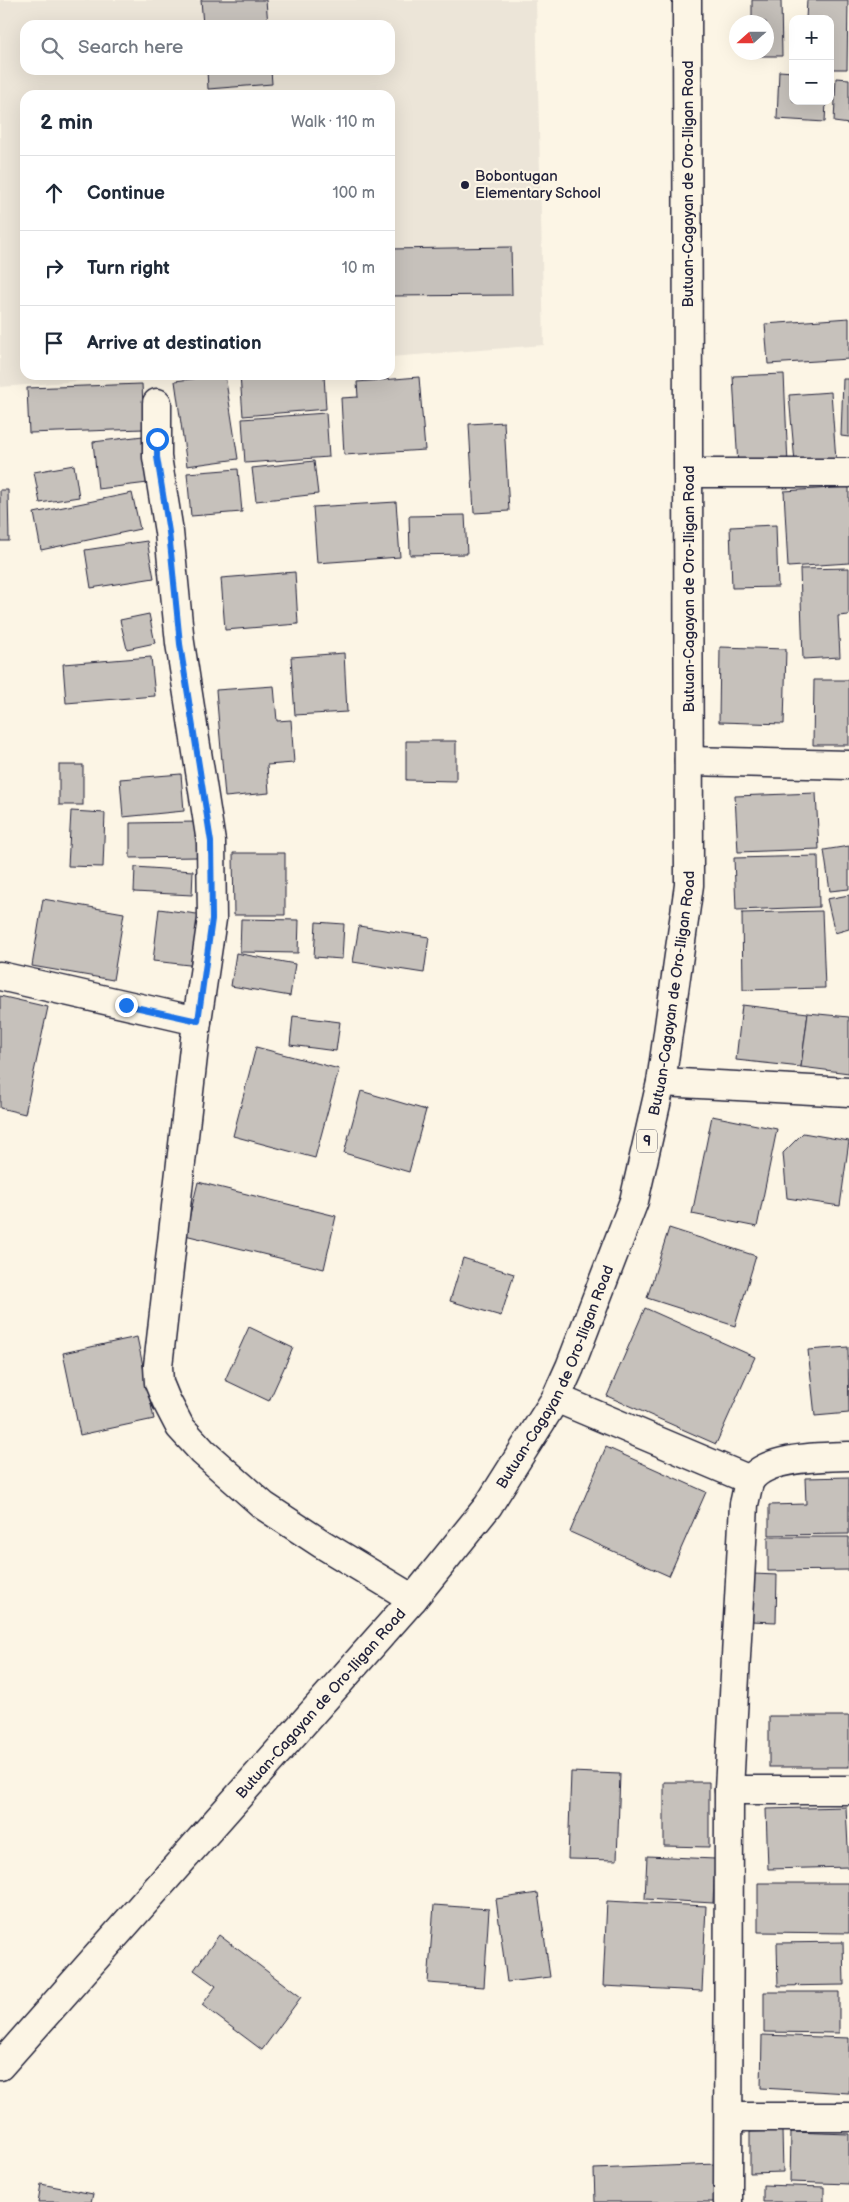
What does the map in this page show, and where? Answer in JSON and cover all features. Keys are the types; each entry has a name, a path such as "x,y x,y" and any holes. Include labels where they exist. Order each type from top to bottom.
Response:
{"main road":[{"name":"Butuan-Cagayan de Oro-Iligan Road","path":"0,2066 413,1598 488,1506 556,1398 570,1368 634,1201 661,1082 689,885 687,0"},
{"path":"157,402 157,457 169,532 180,644 211,842 212,919 198,1021 158,1366 159,1383 180,1427 203,1452 264,1506 322,1544 413,1598"},
{"path":"688,473 849,473"},
{"path":"689,761 849,765"},
{"path":"0,976 198,1021"},
{"path":"661,1082 849,1092"},
{"path":"556,1398 750,1480"},
{"path":"728,2202 729,1790 744,1504 750,1480 767,1467 798,1458 849,1456"},
{"path":"729,1790 849,1790"},
{"path":"729,2116 849,2117"}],"shaded area":[{"name":"Bobontugan Elementary School","path":"0,0 536,0 544,345 395,357 395,90 20,90 20,380 92,380 0,387"}],"building":[{"path":"201,0 266,0 268,20 203,20"},
{"path":"752,0 781,0 782,56 774,56 774,15 752,15"},
{"path":"807,0 848,0 847,69 834,69 834,15 806,15"},
{"path":"779,71 789,72 789,105 826,105 825,122 777,119"},
{"path":"207,75 271,75 272,84 208,89"},
{"path":"836,78 849,79 849,124 834,122"},
{"path":"511,247 512,295 395,296 395,249"},
{"path":"849,318 849,359 768,364 765,324"},
{"path":"784,374 788,465 738,467 733,376"},
{"path":"419,377 425,450 344,455 341,398 358,397 357,382"},
{"path":"843,379 849,379 849,437 841,436"},
{"path":"226,380 238,459 187,466 175,381"},
{"path":"240,380 324,380 326,409 243,416"},
{"path":"142,384 144,429 29,433 27,388"},
{"path":"831,392 836,460 795,463 789,395"},
{"path":"326,413 329,457 245,463 242,419"},
{"path":"504,422 509,511 474,513 469,424"},
{"path":"143,436 148,483 98,489 93,442"},
{"path":"314,461 318,494 256,501 252,468"},
{"path":"74,465 79,497 40,503 34,472"},
{"path":"238,469 242,512 191,516 187,473"},
{"path":"849,487 849,563 788,567 784,491"},
{"path":"0,490 8,490 9,541 0,541"},
{"path":"132,493 140,529 41,550 34,513"},
{"path":"396,502 400,557 317,563 313,507"},
{"path":"465,515 467,554 410,555 409,516"},
{"path":"776,525 778,587 732,588 730,527"},
{"path":"147,541 154,578 91,588 85,550"},
{"path":"849,568 849,615 838,616 840,657 803,659 800,569"},
{"path":"295,572 298,624 225,630 221,578"},
{"path":"149,614 155,643 127,649 120,620"},
{"path":"720,647 786,649 784,724 719,722"},
{"path":"344,653 347,712 295,715 291,657"},
{"path":"151,657 155,696 66,703 63,664"},
{"path":"814,680 849,680 849,745 813,745"},
{"path":"274,686 277,721 291,720 294,763 267,765 269,793 225,797 216,690"},
{"path":"406,741 456,741 456,781 406,780"},
{"path":"59,765 83,765 83,805 59,805"},
{"path":"181,774 184,811 123,817 120,779"},
{"path":"816,793 819,849 738,852 735,796"},
{"path":"71,811 105,813 103,867 68,866"},
{"path":"197,822 198,857 130,858 130,823"},
{"path":"849,846 849,889 830,891 824,850"},
{"path":"233,853 285,853 285,915 234,915"},
{"path":"818,856 819,907 736,910 734,858"},
{"path":"135,867 193,871 192,895 134,892"},
{"path":"849,895 849,929 835,933 827,899"},
{"path":"43,899 124,913 113,980 32,966"},
{"path":"159,909 204,915 198,966 153,961"},
{"path":"822,911 825,988 743,990 742,913"},
{"path":"241,919 299,920 298,953 240,952"},
{"path":"316,922 344,924 342,959 314,957"},
{"path":"359,926 429,937 424,973 353,962"},
{"path":"236,953 295,964 290,996 231,986"},
{"path":"0,996 48,1007 25,1114 0,1108"},
{"path":"742,1005 808,1013 801,1067 736,1060"},
{"path":"808,1013 849,1017 849,1073 801,1067"},
{"path":"293,1016 340,1022 336,1051 290,1045"},
{"path":"256,1047 339,1069 315,1158 233,1136"},
{"path":"361,1091 426,1110 409,1172 344,1153"},
{"path":"712,1116 777,1129 757,1227 692,1214"},
{"path":"803,1133 849,1141 840,1206 787,1198 783,1153"},
{"path":"198,1182 336,1216 324,1269 185,1235"},
{"path":"669,1228 756,1256 735,1326 647,1298"},
{"path":"463,1258 514,1274 501,1316 450,1301"},
{"path":"645,1308 755,1357 716,1444 607,1396"},
{"path":"249,1327 293,1348 269,1401 225,1380"},
{"path":"137,1337 154,1419 80,1435 63,1353"},
{"path":"848,1347 849,1413 815,1416 808,1350"},
{"path":"606,1447 706,1492 669,1576 570,1532"},
{"path":"849,1477 849,1534 769,1535 769,1505 806,1504 805,1478"},
{"path":"768,1537 849,1537 849,1570 768,1571"},
{"path":"753,1574 777,1575 776,1622 751,1621"},
{"path":"769,1716 849,1716 849,1767 769,1767"},
{"path":"571,1772 620,1774 617,1860 568,1859"},
{"path":"664,1782 709,1782 709,1847 664,1846"},
{"path":"846,1807 849,1867 768,1869 766,1809"},
{"path":"647,1856 715,1859 713,1903 645,1899"},
{"path":"758,1883 849,1883 849,1933 758,1932"},
{"path":"538,1893 550,1977 507,1982 496,1899"},
{"path":"607,1901 706,1906 702,1991 603,1986"},
{"path":"434,1905 489,1909 484,1987 428,1983"},
{"path":"219,1935 301,1997 262,2050 202,2005 216,1986 194,1970"},
{"path":"843,1942 844,1985 778,1986 777,1943"},
{"path":"764,1992 839,1992 839,2033 764,2032"},
{"path":"762,2035 849,2038 849,2093 761,2088"},
{"path":"782,2131 783,2172 750,2173 750,2132"},
{"path":"791,2132 849,2134 849,2184 790,2182"},
{"path":"716,2164 717,2202 595,2202 594,2169"},
{"path":"41,2184 93,2194 91,2202 38,2202"},
{"path":"763,2185 824,2187 824,2202 763,2202"}],"place":[{"name":"Bobontugan Elementary School","path":"465,185"}],"route":[{"path":"126,1005 198,1021 212,919 211,842 180,644 169,532 157,457 157,439"}]}
